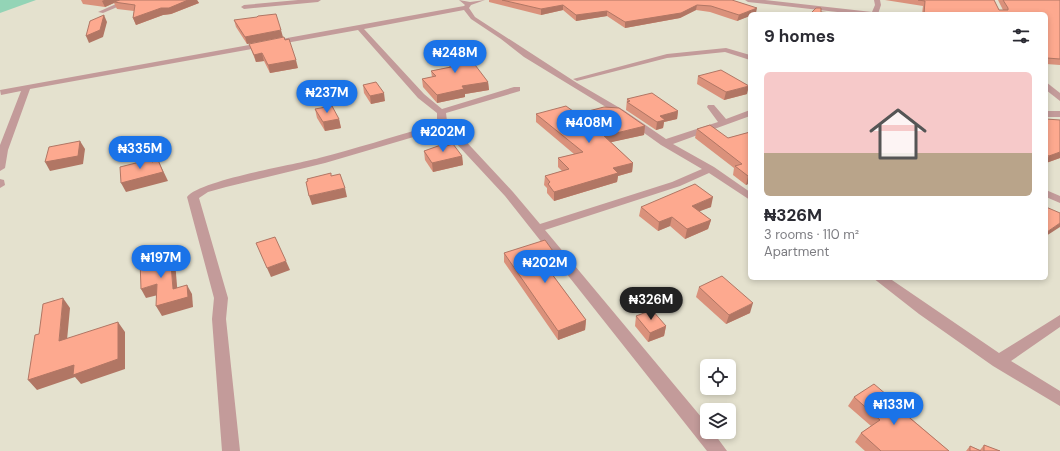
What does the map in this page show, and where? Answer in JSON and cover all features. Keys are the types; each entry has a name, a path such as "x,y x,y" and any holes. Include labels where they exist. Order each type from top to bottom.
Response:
{"street":[{"path":"101,12 131,0"},
{"path":"244,7 318,0"},
{"path":"2,92 256,45 360,28 482,0"},
{"path":"748,0 856,12"},
{"path":"875,12 878,5 877,0"},
{"path":"466,4 473,18 504,37 527,55 574,86 622,113 665,143 710,169 748,196"},
{"path":"360,28 421,96 442,117 509,194 718,451"},
{"path":"577,79 667,56 726,50 748,57"},
{"path":"1048,87 1060,98"},
{"path":"0,168 3,150 26,88"},
{"path":"231,451 219,318 221,298 192,197 204,190 217,186 321,161 431,129 442,117 517,89"},
{"path":"711,106 724,122"},
{"path":"602,111 622,113"},
{"path":"665,143 748,114"},
{"path":"1048,114 1060,114"},
{"path":"537,229 676,184 710,169"},
{"path":"1048,194 1060,200"},
{"path":"883,280 926,314 998,362 1060,399"},
{"path":"998,362 1060,320"}],"green space":[{"path":"0,0 36,0 0,13"}],"building":[{"path":"120,0 188,0 169,8 161,8 133,18 135,5 114,2"},
{"path":"502,0 732,0 757,8 739,15 711,6 697,5 681,13 625,22 607,11 576,15 563,5 541,9"},
{"path":"918,0 994,0 999,10 1008,10 1003,0 1060,0 1060,59 1048,58 1048,12 924,12 925,1"},
{"path":"816,8 821,8 821,12 812,12"},
{"path":"276,14 281,30 245,37 234,20 258,16"},
{"path":"104,15 100,30 86,36 90,21"},
{"path":"284,37 285,40 289,39 296,60 268,65 262,53 254,55 249,44"},
{"path":"463,49 488,82 462,86 464,89 437,95 422,79 436,76 431,71 456,66 443,53"},
{"path":"721,70 748,86 726,92 698,76"},
{"path":"376,82 384,93 370,96 363,85"},
{"path":"652,93 678,111 660,116 665,120 657,122 627,102 630,101 627,99"},
{"path":"332,106 339,119 323,122 315,109"},
{"path":"566,106 577,114 604,107 619,108 645,126 604,136 633,163 613,168 618,173 554,192 548,184 550,182 545,176 569,169 558,158 583,152 536,114"},
{"path":"1048,119 1060,120 1060,152 1049,156"},
{"path":"710,125 728,138 748,133 748,176 735,166 742,164 697,129"},
{"path":"80,141 78,156 45,162 49,147"},
{"path":"453,144 462,156 432,163 424,151 441,145 443,147"},
{"path":"152,159 152,162 158,160 163,172 121,183 120,167"},
{"path":"331,173 331,176 340,174 345,188 309,196 306,182 308,181 307,179"},
{"path":"695,184 713,197 692,206 711,220 687,229 672,217 659,222 641,207"},
{"path":"1048,208 1060,213 1060,223 1048,231"},
{"path":"275,237 286,261 267,268 256,243"},
{"path":"545,240 558,258 543,262 586,320 558,331 504,253"},
{"path":"170,252 173,289 187,285 188,297 156,306 157,284 141,289 140,260"},
{"path":"722,276 753,303 729,315 699,287"},
{"path":"63,298 59,341 118,322 118,359 73,375 74,365 28,380 35,335 39,334 43,304"},
{"path":"652,310 666,326 650,333 636,316"},
{"path":"874,384 894,401 892,403 949,451 881,451 861,433 880,420 854,397"},
{"path":"984,445 1000,451 984,451"},
{"path":"970,446 981,451 970,451"}]}
